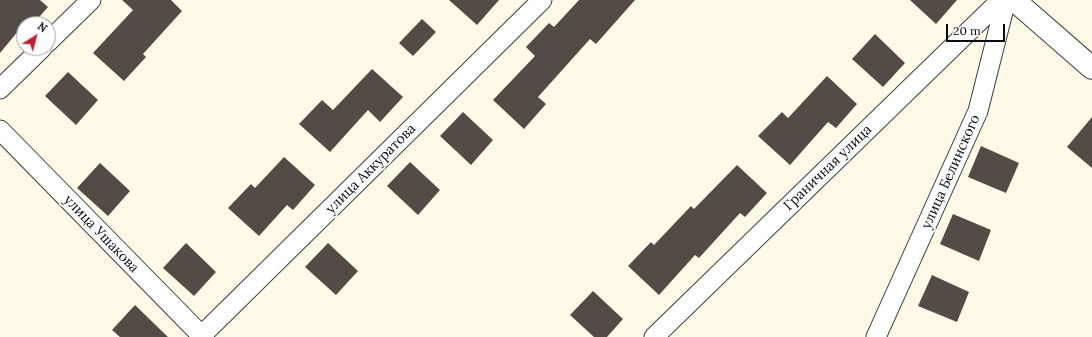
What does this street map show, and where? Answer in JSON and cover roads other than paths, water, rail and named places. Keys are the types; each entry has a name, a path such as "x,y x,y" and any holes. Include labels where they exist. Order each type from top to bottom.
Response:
{"street":[{"path":"56,34 91,0"},
{"name":"улица Аккуратова","path":"201,336 542,0"},
{"name":"Граничная улица","path":"654,337 1002,0"},
{"name":"улица Белинского","path":"876,337 978,111 1006,0"},
{"path":"1014,0 1092,68"},
{"path":"0,89 34,56"},
{"name":"улица Ушакова","path":"0,130 201,336"}]}
